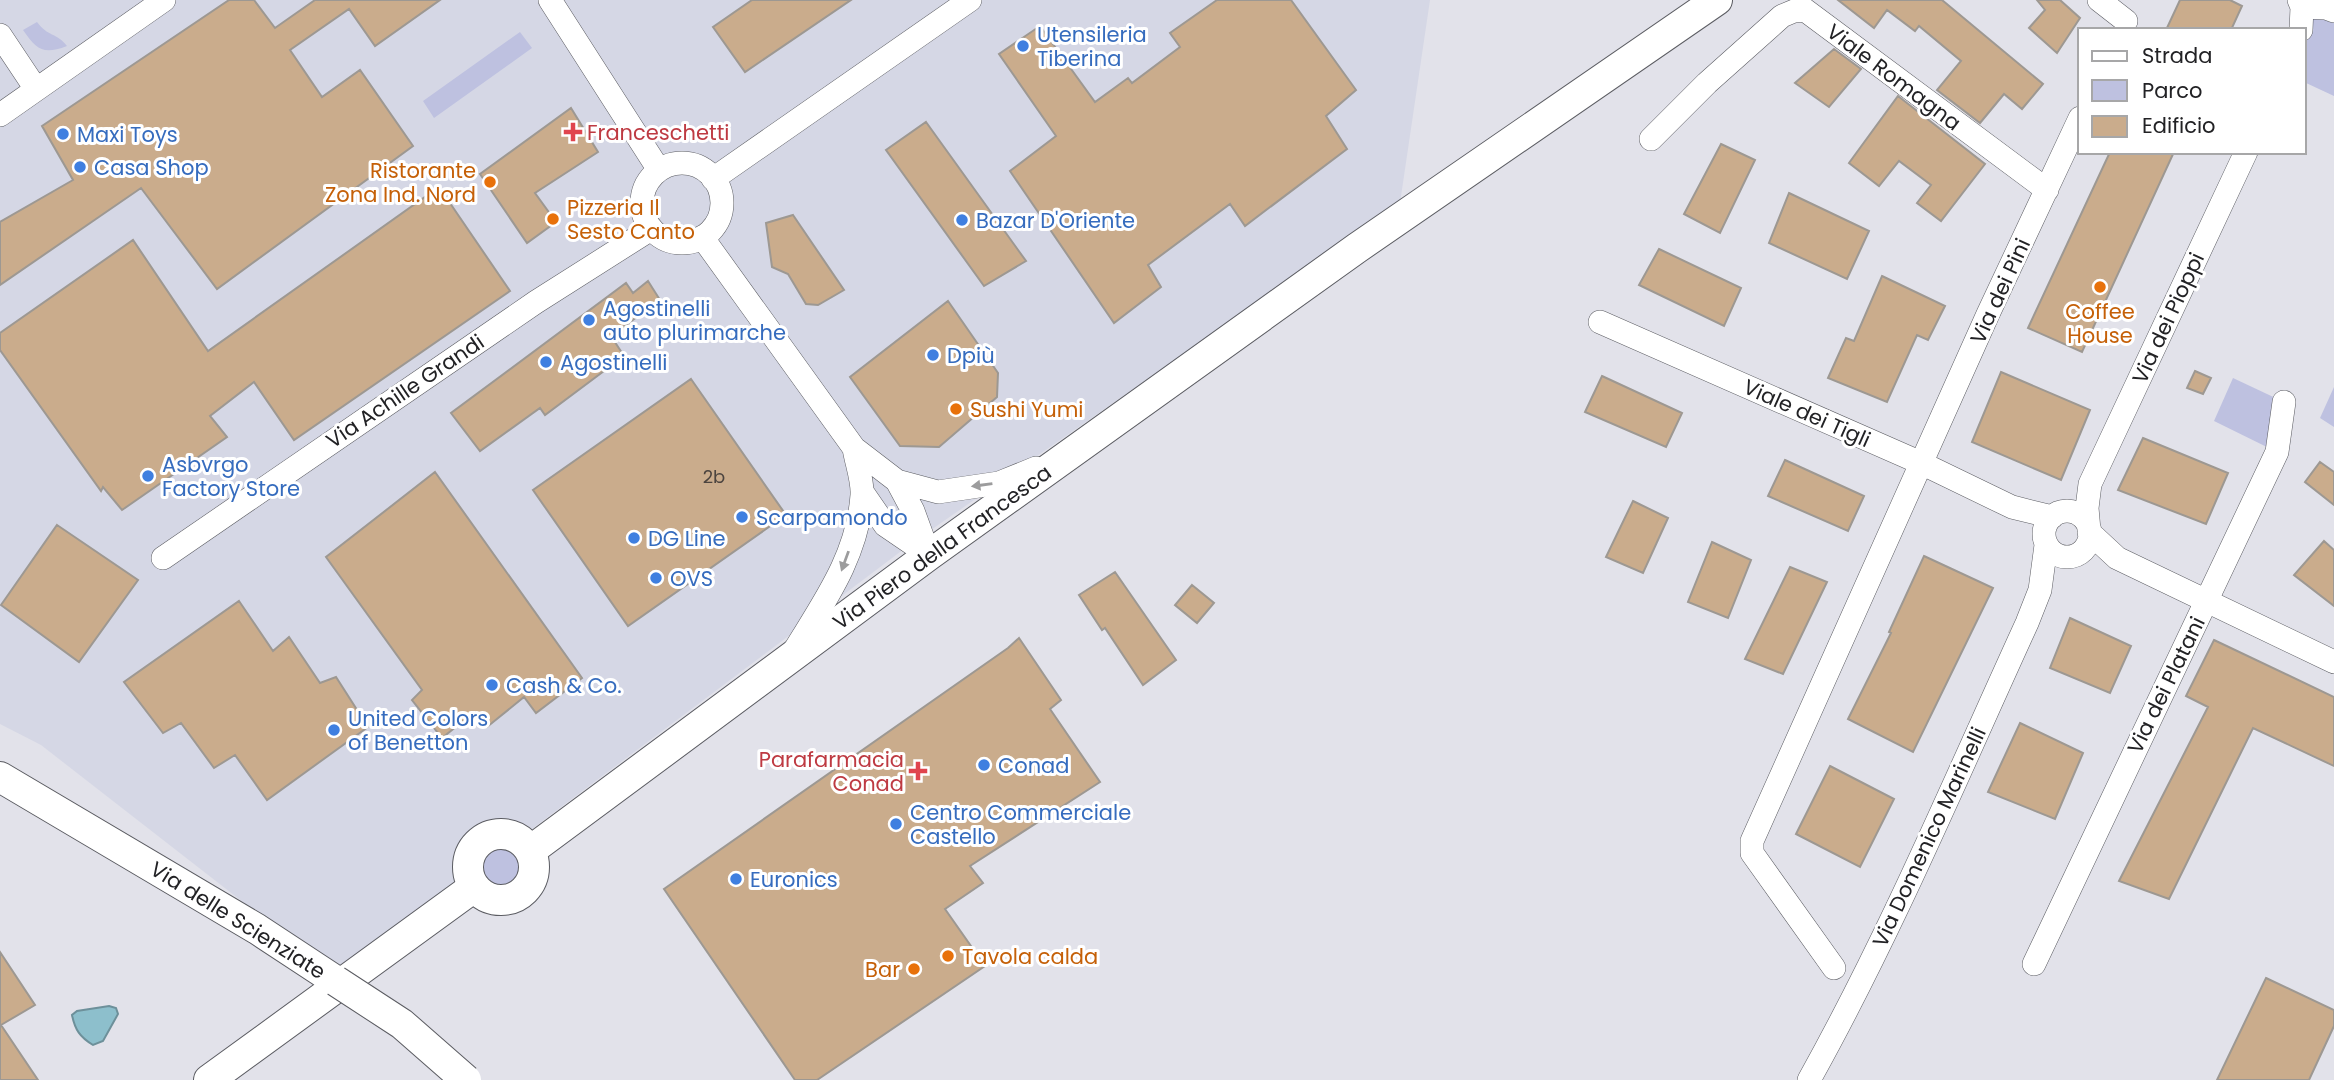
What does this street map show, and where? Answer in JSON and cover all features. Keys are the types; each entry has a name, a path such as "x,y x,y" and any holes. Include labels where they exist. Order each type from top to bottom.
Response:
{"main road":[{"name":"Via Piero della Francesca","path":"530,851 929,555 1357,248 1717,0"},
{"name":"Via delle Scienziate","path":"0,777 257,929 402,1024 466,1080"},
{"path":"498,834 509,835 530,851 533,859 532,877 529,885 516,897 500,901 491,899 481,895 474,887 468,866 470,855 480,841 498,834"},
{"path":"209,1080 474,887"}],"street":[{"path":"0,115 164,0"},
{"path":"550,0 659,170"},
{"path":"713,179 970,0"},
{"path":"2099,0 2124,25 2136,0"},
{"path":"2301,28 2300,3 2334,11"},
{"name":"Viale Romagna","path":"1651,139 1707,83 1782,16 1794,10 1805,10 2047,190"},
{"path":"0,35 36,89"},
{"name":"Via dei Pini","path":"1921,463 2078,122"},
{"name":"Via dei Pioppi","path":"2051,527 2090,484 2245,154"},
{"path":"670,164 694,165 705,170 713,179 719,191 719,216 713,228 702,237 681,243 660,236 651,229 644,217 642,204 650,179 659,170 670,164"},
{"name":"Via Achille Grandi","path":"163,558 483,338 651,229"},
{"path":"702,237 853,447 897,481 938,492 999,483 1069,455"},
{"name":"Viale dei Tigli","path":"1600,322 1921,463 2051,527"},
{"name":"Via dei Platani","path":"2034,964 2277,452 2284,402"},
{"path":"853,447 863,493 886,525 929,555"},
{"path":"1834,968 1752,852 1752,841 1921,463"},
{"path":"897,481 929,555"},
{"name":"Via dei Pioppi","path":"2089,531 2087,508 2090,484"},
{"path":"787,662 837,582 853,539 863,493"},
{"name":"Viale dei Tigli","path":"2051,527 2076,513 2086,523 2089,531 2117,558 2334,662"},
{"name":"Viale dei Tigli","path":"2051,527 2057,555 2117,558"},
{"name":"Via Domenico Marinelli","path":"1809,1080 1887,930 2040,590 2051,527"},
{"path":"2074,555 2087,543 2089,531"},
{"name":"Via Domenico Marinelli","path":"2040,590 2074,555"}],"shaded area":[{"path":"0,0 1430,0 1400,203 908,546 342,972 266,920 41,745 0,724"},
{"path":"109,1006 116,1008 118,1014 103,1041 93,1045 79,1033 72,1015 77,1011"}],"green space":[{"path":"2302,7 2334,11 2334,96 2306,83 2306,28 2304,28"},
{"path":"37,22 67,46 46,50 32,42 23,30"},
{"path":"520,32 532,48 434,118 423,101"},
{"path":"2233,378 2284,402 2277,452 2214,421"},
{"path":"2334,387 2334,427 2320,418"},
{"path":"501,834 514,837 524,844 531,854 534,867 531,880 524,890 514,897 501,900 488,897 478,890 471,880 468,867 471,854 478,844 488,837"}],"building":[{"path":"229,0 254,0 275,28 315,0 440,0 375,46 349,9 290,50 322,97 360,70 413,146 217,289 141,188 0,285 0,222 73,180 42,126"},
{"path":"752,0 851,0 745,72 713,27"},
{"path":"1217,0 1291,0 1356,90 1326,116 1347,149 1245,226 1230,204 1148,265 1161,287 1114,323 1010,171 1056,136 999,54 1040,26 1095,102 1128,78 1132,83 1180,47 1170,33"},
{"path":"1838,0 1942,0 2043,84 2022,109 2004,94 1980,123 1937,90 1961,61 1919,26 1915,31 1887,10 1874,28"},
{"path":"2037,0 2060,0 2080,18 2057,53 2029,28 2045,10"},
{"path":"2180,0 2230,0 2242,6 2232,28 2167,28"},
{"path":"1834,49 1861,69 1829,107 1795,83"},
{"path":"1898,96 1985,164 1941,221 1917,203 1931,185 1899,161 1879,186 1849,163"},
{"path":"571,108 598,152 535,193 556,222 527,243 480,174"},
{"path":"926,122 1026,261 984,286 886,150"},
{"path":"1721,144 1755,160 1720,233 1684,214"},
{"path":"2109,154 2173,154 2082,352 2028,328"},
{"path":"439,187 510,291 294,440 254,382 210,416 227,437 122,510 103,487 101,491 0,350 0,333 133,240 208,351"},
{"path":"1789,193 1869,231 1847,279 1769,243"},
{"path":"793,215 844,290 818,305 806,304 788,274 772,267 766,223"},
{"path":"1659,249 1741,288 1724,326 1639,285"},
{"path":"1882,276 1945,306 1928,340 1917,335 1887,402 1828,378 1846,338 1854,341"},
{"path":"648,281 660,300 611,336 624,356 545,415 540,408 480,451 451,413 626,283 633,293"},
{"path":"948,301 998,373 997,397 939,447 900,446 850,377"},
{"path":"2195,371 2211,378 2203,394 2187,388"},
{"path":"2001,372 2090,410 2061,480 1972,442"},
{"path":"1602,376 1682,413 1666,447 1585,412"},
{"path":"691,379 786,515 628,626 533,490"},
{"path":"2143,438 2228,473 2206,524 2118,490"},
{"path":"1785,460 1864,496 1848,531 1768,496"},
{"path":"2320,462 2334,472 2334,505 2305,482"},
{"path":"435,472 582,678 536,713 524,697 487,727 473,713 442,738 412,700 422,690 326,557"},
{"path":"1633,501 1668,518 1643,573 1606,557"},
{"path":"57,525 138,580 79,662 1,605"},
{"path":"2324,541 2334,550 2334,606 2294,575"},
{"path":"1712,542 1751,560 1728,618 1688,602"},
{"path":"1924,556 1993,588 1913,752 1848,719 1891,633 1889,632"},
{"path":"1790,567 1827,582 1783,674 1745,659"},
{"path":"1115,572 1176,660 1143,685 1079,595"},
{"path":"1192,585 1214,603 1197,623 1175,605"},
{"path":"239,601 273,651 289,637 320,683 336,677 368,727 267,800 235,755 214,768 181,723 163,733 124,682"},
{"path":"2070,618 2131,646 2110,693 2050,668"},
{"name":"Centro Commerciale Castello","path":"1019,638 1061,700 1050,709 1100,782 970,866 983,883 945,909 985,966 817,1080 795,1080 664,889"},
{"path":"2214,640 2334,697 2334,766 2253,728 2169,899 2119,881 2208,707 2186,696"},
{"path":"2020,723 2083,753 2055,819 1988,792"},
{"path":"1830,766 1894,799 1860,867 1796,834"},
{"path":"0,952 35,1005 1,1025 38,1080 0,1080"},
{"path":"2266,978 2334,1010 2334,1026 2309,1080 2217,1080"}],"place":[{"name":"Utensileria Tiberina","path":"1023,46"},
{"name":"Franceschetti","path":"573,132"},
{"name":"Maxi Toys","path":"63,134"},
{"name":"Casa Shop","path":"80,167"},
{"name":"Ristorante Zona Ind. Nord","path":"490,182"},
{"name":"Pizzeria Il Sesto Canto","path":"553,219"},
{"name":"Bazar D'Oriente","path":"962,220"},
{"name":"Coffee House","path":"2100,287"},
{"name":"Agostinelli auto plurimarche","path":"589,320"},
{"name":"Dpiù","path":"933,355"},
{"name":"Agostinelli","path":"546,362"},
{"name":"Sushi Yumi","path":"956,409"},
{"name":"Asbvrgo Factory Store","path":"148,476"},
{"name":"Scarpamondo","path":"742,517"},
{"name":"DG Line","path":"634,538"},
{"name":"OVS","path":"656,578"},
{"name":"Cash & Co.","path":"492,685"},
{"name":"United Colors of Benetton","path":"334,730"},
{"name":"Conad","path":"984,765"},
{"name":"Parafarmacia Conad","path":"918,771"},
{"name":"Centro Commerciale Castello","path":"896,824"},
{"name":"Euronics","path":"736,879"},
{"name":"Tavola calda","path":"948,956"},
{"name":"Bar","path":"914,969"}]}
